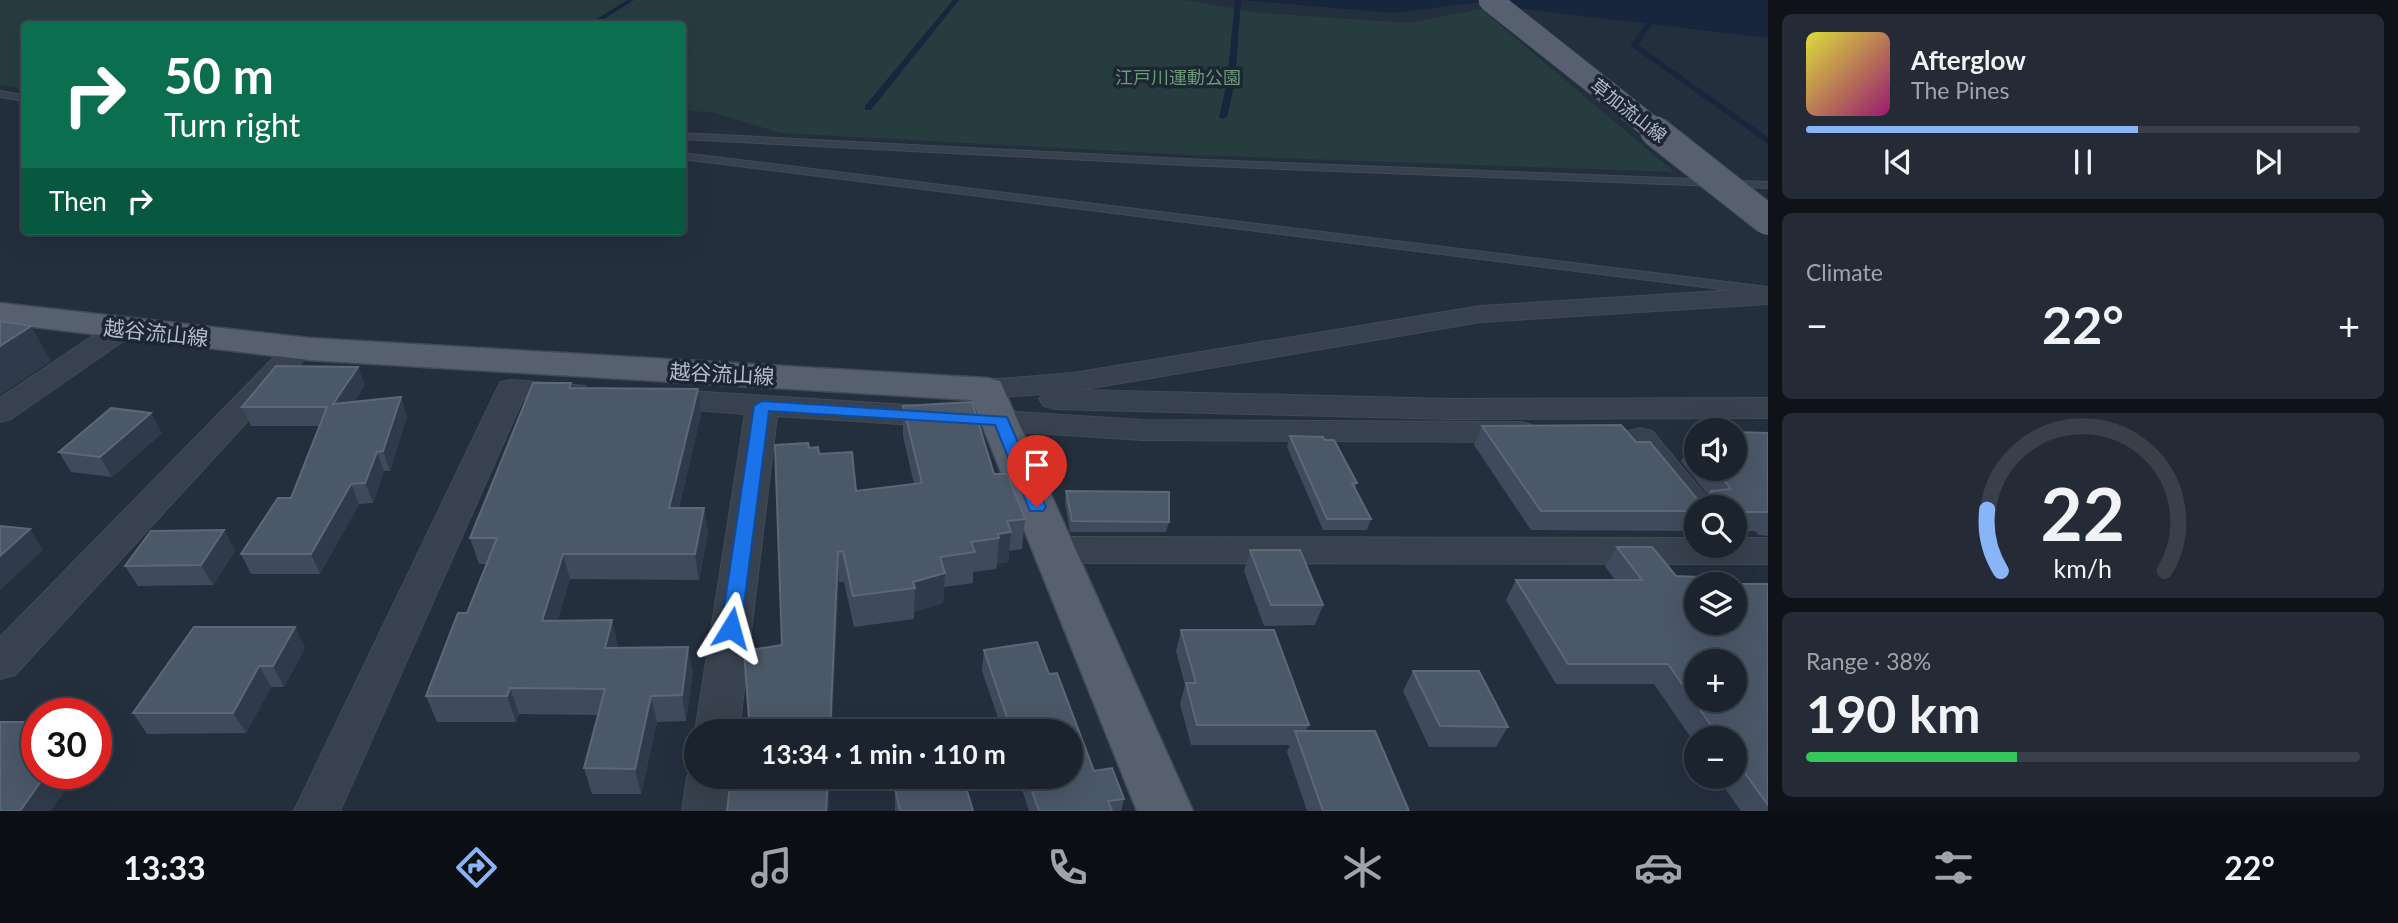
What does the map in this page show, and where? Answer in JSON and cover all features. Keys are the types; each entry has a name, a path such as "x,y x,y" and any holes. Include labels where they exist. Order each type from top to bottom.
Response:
{"main road":[{"name":"草加流山線","path":"1490,0 1768,220"},
{"name":"越谷流山線","path":"0,313 300,348 993,402"},
{"path":"993,402 1166,811"}],"street":[{"path":"993,402 1073,382 1481,314 1768,293"},
{"path":"0,412 122,329"},
{"path":"0,663 300,348"},
{"path":"317,811 512,389 762,406 993,402 1451,409 1768,408"},
{"path":"993,402 1142,430 1538,433"},
{"path":"719,719 762,406"},
{"path":"1633,438 1687,495"},
{"path":"1055,550 1684,549"},
{"path":"705,811 708,789"}],"lane":[{"path":"0,94 21,98"},
{"path":"686,136 1184,162 1768,185"},
{"path":"686,157 1768,293"}],"green space":[{"name":"江戸川運動公園","path":"0,0 1184,0 1261,13 1409,23 1481,9 1674,172 1192,155 780,133 712,112 686,111 686,21 21,21 21,88 0,85"}],"water":[{"path":"1240,0 1768,0 1768,38 1473,3 1393,13"}],"building":[{"path":"0,321 31,326 0,346"},
{"path":"276,366 358,367 333,404 401,397 383,451 377,452 365,483 351,484 311,554 241,554 278,498 291,498 327,407 242,407"},
{"path":"533,383 571,383 569,388 698,389 669,508 704,508 695,554 563,554 542,621 612,620 605,648 688,647 682,695 651,696 635,769 584,768 605,689 510,688 507,696 426,696 458,613 467,613 497,538 470,538"},
{"path":"972,402 994,474 1007,474 1025,519 1007,521 1011,532 998,534 999,538 971,542 975,552 940,557 945,573 913,582 915,588 853,596 843,551 838,552 831,719 749,719 744,651 782,645 775,445 808,443 809,448 818,447 819,454 852,452 856,491 922,483 903,406"},
{"path":"111,408 151,413 100,457 59,452"},
{"path":"1621,425 1636,442 1650,442 1694,495 1684,495 1684,511 1541,511 1482,426"},
{"path":"1747,432 1768,433 1768,512 1747,512 1747,495 1710,495 1711,491 1731,489 1725,481 1747,481"},
{"path":"1290,436 1334,440 1357,483 1352,483 1371,519 1327,519"},
{"path":"1066,491 1169,492 1169,522 1072,521"},
{"path":"0,526 30,529 0,556"},
{"path":"224,530 201,565 125,566 151,531"},
{"path":"1617,547 1652,547 1676,576 1684,576 1684,635 1747,635 1747,584 1768,584 1768,805 1747,776 1747,726 1712,726 1702,712 1747,712 1747,649 1684,649 1684,687 1668,664 1568,664 1516,580 1642,580"},
{"path":"1250,550 1300,550 1323,605 1271,605"},
{"path":"194,627 295,627 273,666 259,666 233,713 133,713"},
{"path":"1181,630 1274,630 1309,725 1197,725 1186,683 1196,683"},
{"path":"1037,642 1049,674 1057,673 1074,719 1008,719 984,650"},
{"path":"1413,671 1479,671 1508,727 1440,726"},
{"path":"0,722 21,722 21,789 35,789 20,811 0,811"},
{"path":"1295,731 1375,731 1409,811 1323,811"},
{"path":"1083,742 1094,771 1112,768 1124,799 1108,801 1112,811 1039,811 1031,789 1083,789"},
{"path":"730,789 827,789 826,811 727,811"},
{"path":"895,789 967,789 973,811 900,811"}],"waterway":[{"path":"597,21 631,0"},
{"path":"868,108 956,0"},
{"path":"1223,117 1231,82 1238,0"},
{"path":"1665,0 1634,46 1768,141"}],"route":[{"path":"731,628 762,406 1001,421 1037,507"}]}
